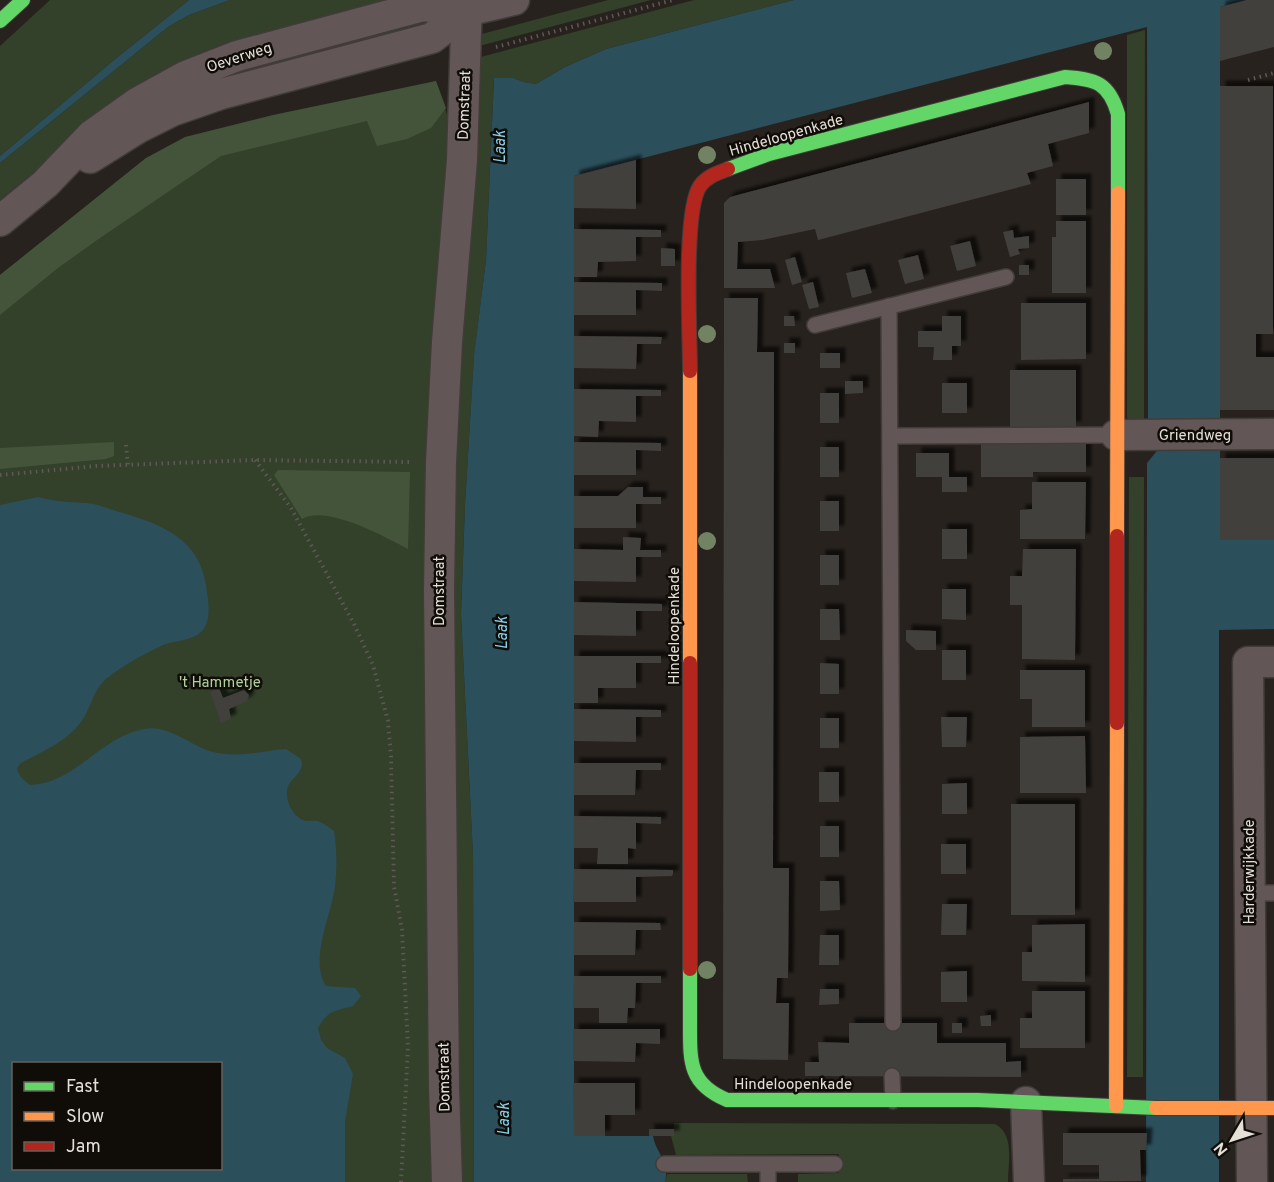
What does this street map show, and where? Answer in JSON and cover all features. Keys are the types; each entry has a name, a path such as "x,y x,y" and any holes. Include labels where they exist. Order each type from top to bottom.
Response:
{"street":[{"path":"0,21 23,0"},
{"name":"Oeverweg","path":"0,221 45,184 80,145 121,113 168,85 211,65 285,42 423,6 467,6 514,0"},
{"name":"Domstraat","path":"447,1182 438,590 441,462 447,342 462,160 467,6"},
{"name":"Hindeloopenkade","path":"1116,1106 1118,114 1114,97 1107,87 1095,80 1065,77 769,154 718,173 699,186 690,228 690,1059 702,1086 713,1095 727,1100 978,1100 1116,1106 1262,1108"},
{"name":"Griendweg","path":"1116,435 1274,435"},
{"name":"Harderwijkkade","path":"1252,1182 1262,1108 1261,893 1248,662 1274,662"},
{"path":"1026,1102 1029,1182"}],"lane":[{"path":"815,325 1006,277"},
{"path":"889,306 892,1023"},
{"path":"891,436 1116,435"},
{"path":"892,1076 893,1101"},
{"path":"664,1164 835,1164"},
{"path":"768,1164 768,1182"}],"path":[{"path":"466,54 673,0"},
{"path":"1248,80 1274,73"},
{"path":"126,445 128,465"},
{"path":"0,475 96,466 255,460 441,462"},
{"path":"255,460 291,508 344,606 373,665 388,721 394,886 402,930 408,1047 401,1182"}],"green space":[{"path":"50,0 189,0 0,156 0,46"},
{"path":"230,0 413,0 292,31 73,140 0,200 0,163 168,27 189,15"},
{"path":"608,0 651,0 483,45 478,44 478,35"},
{"path":"694,0 794,0 606,49 565,67 536,84 513,78 494,78 486,260 474,356 461,614 473,855 474,1182 458,1182 452,590 455,425 477,58"},
{"path":"1145,30 1144,419 1129,420 1127,417 1127,35"},
{"name":"'t Hammetje","path":"436,81 462,160 436,1182 0,1182 0,275 146,158"},
{"path":"436,81 446,108 431,128 407,139 377,146 367,121 221,156 58,268 0,315 0,275 146,158 185,137 273,115"},
{"path":"114,442 114,456 106,459 0,469 0,448"},
{"path":"278,470 410,472 408,549 371,530 340,519 312,515 302,519 274,475"},
{"path":"1129,477 1144,477 1143,1077 1127,1077"},
{"path":"674,1123 995,1124 1001,1129 1008,1142 1008,1182 798,1182 798,1174 839,1173 839,1154 676,1155 671,1136 674,1136"},
{"path":"667,1174 747,1174 748,1182 665,1182"}],"water":[{"path":"189,0 230,0 189,15 168,27 0,163 0,156"},
{"name":"Laak","path":"794,0 1247,0 1220,7 1220,540 1274,540 1274,629 1219,630 1219,1182 1146,1182 1147,463 1160,447 1148,422 1147,27 574,176 574,1136 653,1136 666,1168 666,1174 665,1182 474,1182 473,855 461,614 474,355 486,260 494,78 513,78 536,84 565,67 606,49"},
{"path":"38,497 100,506 152,523 177,536 196,556 202,569 208,602 208,620 203,630 194,637 154,649 125,665 106,679 75,729 61,741 21,763 17,768 20,776 30,785 61,777 114,741 128,734 153,728 171,732 204,749 222,754 286,749 301,759 302,764 299,773 288,787 289,804 294,812 305,821 319,822 334,831 335,887 320,951 321,975 326,986 355,988 361,996 353,1006 329,1014 318,1028 321,1040 327,1048 345,1058 353,1074 345,1122 345,1182 0,1182 0,505"}],"building":[{"path":"1247,0 1274,0 1274,47 1220,61 1220,7"},
{"path":"1220,86 1273,86 1273,334 1256,334 1256,357 1274,357 1274,410 1220,410"},
{"path":"1089,102 1089,133 1048,144 1053,166 1027,173 1031,184 818,240 815,229 762,240 738,242 737,269 770,269 775,288 724,288 724,203 730,197"},
{"path":"636,160 636,209 574,208 574,176"},
{"path":"1056,179 1086,179 1086,215 1056,215"},
{"path":"1056,221 1086,221 1086,293 1052,293 1052,237 1056,237"},
{"path":"574,229 661,230 661,237 636,237 636,261 598,262 597,277 574,277"},
{"path":"1013,230 1014,238 1029,236 1029,248 1018,249 1020,254 1010,257 1003,232"},
{"path":"970,241 976,266 957,271 950,246"},
{"path":"661,248 675,249 675,266 661,266"},
{"path":"918,255 924,279 905,284 898,260"},
{"path":"795,257 802,282 792,285 785,260"},
{"path":"1019,265 1029,265 1029,275 1019,275"},
{"path":"865,269 872,293 852,298 846,273"},
{"path":"574,282 662,283 662,291 636,290 636,315 574,315"},
{"path":"813,282 819,307 809,309 802,285"},
{"path":"724,298 758,298 757,352 774,352 773,868 789,868 788,978 777,978 776,1003 789,1003 788,1060 723,1059"},
{"path":"1021,303 1086,303 1086,359 1021,360"},
{"path":"784,316 794,316 795,326 784,326"},
{"path":"942,316 961,316 961,346 952,346 952,360 933,360 934,347 918,347 918,331 942,331"},
{"path":"574,336 662,337 661,344 637,344 636,369 574,368"},
{"path":"784,343 795,343 795,353 784,353"},
{"path":"820,353 840,353 840,368 820,368"},
{"path":"1010,370 1076,370 1076,427 1010,427"},
{"path":"845,381 863,381 863,393 845,394"},
{"path":"942,383 967,383 967,413 942,413"},
{"path":"574,389 661,390 661,396 636,396 636,422 599,421 598,437 574,436"},
{"path":"820,393 839,393 839,423 820,423"},
{"path":"574,442 661,443 661,451 636,450 636,475 574,475"},
{"path":"981,443 1086,443 1086,472 1033,472 1033,477 981,477"},
{"path":"820,447 839,447 839,477 820,477"},
{"path":"916,453 949,453 949,477 967,477 967,492 942,492 942,477 916,477"},
{"path":"1220,458 1274,458 1274,540 1220,540"},
{"path":"1032,482 1086,482 1085,539 1020,539 1020,510 1032,509"},
{"path":"628,487 643,487 643,497 661,497 661,504 636,504 636,528 574,528 574,496 618,496"},
{"path":"820,501 839,501 839,531 820,531"},
{"path":"942,529 967,529 967,559 942,559"},
{"path":"623,537 641,538 640,550 661,550 661,557 636,557 636,582 574,581 574,549 623,550"},
{"path":"1023,549 1076,549 1075,660 1022,659 1022,605 1010,605 1010,576 1022,576"},
{"path":"820,555 839,555 839,585 820,585"},
{"path":"942,589 966,589 966,620 942,619"},
{"path":"574,602 662,604 662,611 636,611 636,636 574,635"},
{"path":"820,609 839,609 840,640 820,640"},
{"path":"906,630 936,631 936,650 916,650 906,641"},
{"path":"942,650 966,650 966,680 942,680"},
{"path":"574,656 661,656 661,663 636,663 636,688 598,688 598,703 574,703"},
{"path":"820,663 839,664 839,694 820,694"},
{"path":"1020,670 1085,670 1085,727 1032,727 1032,699 1020,699"},
{"path":"219,688 223,698 244,690 249,695 247,701 229,709 231,719 221,723 210,692"},
{"path":"574,709 661,710 661,717 636,717 636,742 574,741"},
{"path":"941,717 967,717 966,747 942,747"},
{"path":"820,718 839,718 839,748 820,748"},
{"path":"1085,736 1086,793 1020,793 1020,737"},
{"path":"574,763 661,763 661,770 636,770 635,795 574,795"},
{"path":"819,772 839,772 839,802 819,802"},
{"path":"967,783 967,814 942,814 942,784"},
{"path":"1011,804 1075,804 1075,915 1011,915"},
{"path":"574,816 661,817 661,824 636,823 636,849 628,848 628,864 597,864 598,848 574,848"},
{"path":"820,826 839,826 839,857 820,857"},
{"path":"941,844 966,844 966,874 941,874"},
{"path":"574,869 673,870 673,874 672,876 636,877 636,902 573,902"},
{"path":"820,881 839,881 840,910 820,911"},
{"path":"942,904 967,904 966,935 941,935"},
{"path":"574,922 660,923 661,930 636,930 635,955 574,955"},
{"path":"1085,924 1085,982 1022,981 1022,952 1032,952 1032,925"},
{"path":"820,935 839,935 839,965 819,965"},
{"path":"967,971 967,1002 941,1002 941,972"},
{"path":"574,976 661,976 661,983 636,983 635,1008 628,1008 627,1023 599,1023 599,1008 573,1008"},
{"path":"820,989 839,989 839,1004 819,1005"},
{"path":"1032,991 1085,991 1085,1048 1020,1048 1020,1018 1032,1018"},
{"path":"991,1015 991,1026 981,1026 980,1016"},
{"path":"849,1023 937,1023 937,1043 1006,1043 1006,1062 1021,1061 1021,1077 805,1076 805,1062 819,1062 818,1042 849,1043"},
{"path":"952,1023 962,1023 962,1033 952,1033"},
{"path":"573,1029 660,1029 660,1044 636,1043 635,1062 573,1061"},
{"path":"573,1083 635,1083 635,1115 605,1115 605,1136 574,1136"},
{"path":"649,1129 674,1129 674,1136 649,1136"},
{"path":"1063,1133 1147,1133 1146,1150 1140,1150 1141,1181 1063,1182 1063,1179 1099,1179 1099,1165 1063,1165"}],"traffic: fast":[{"path":"0,21 23,0"},
{"path":"728,169 769,154 1065,77 1093,81 1110,95 1118,114 1118,193"},
{"path":"690,969 690,1050 694,1070 705,1087 727,1100 978,1100 1156,1108"}],"traffic: slow":[{"path":"1117,536 1118,193"},
{"path":"690,371 690,663"},
{"path":"1116,1106 1117,723"},
{"path":"1156,1108 1274,1108"}],"traffic: jam":[{"path":"690,371 689,246 691,220 700,186 713,175 728,169"},
{"path":"1117,536 1117,723"},
{"path":"690,663 690,969"}]}
